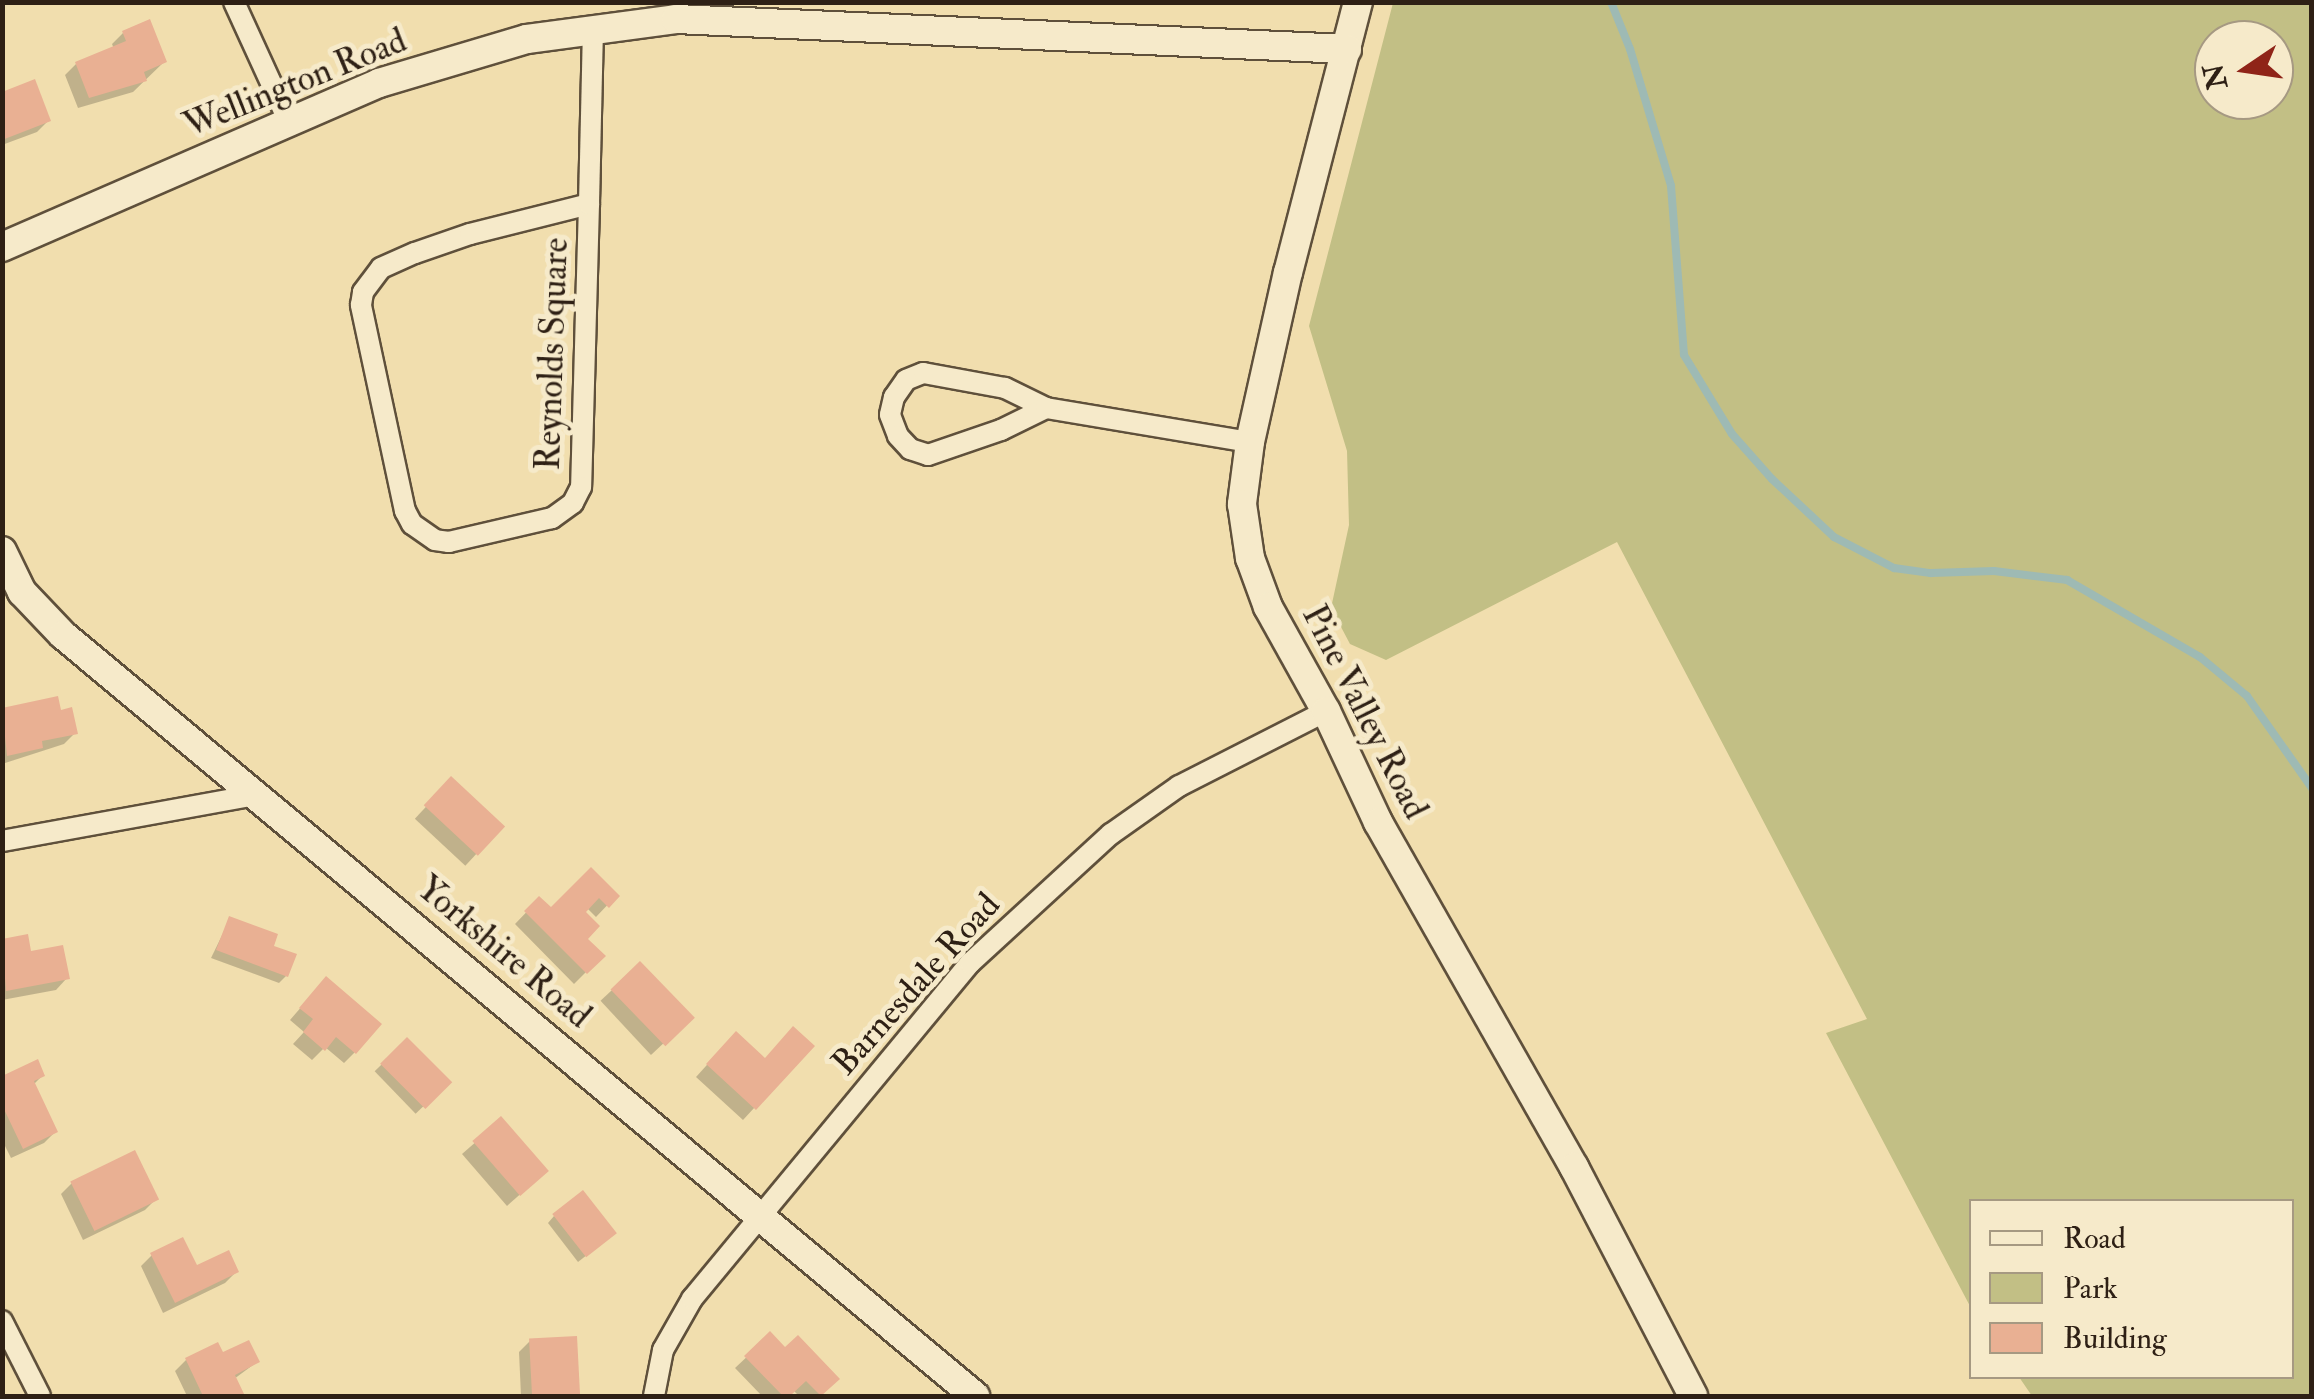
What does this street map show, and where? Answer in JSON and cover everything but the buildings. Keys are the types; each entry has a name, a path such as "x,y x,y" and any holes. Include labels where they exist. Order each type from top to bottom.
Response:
{"street":[{"path":"234,2 289,122"},
{"name":"Pine Valley Road","path":"1358,2 1288,272 1250,442 1242,504 1250,558 1268,607 1326,711 1378,822 1574,1167 1692,1396"},
{"name":"Wellington Road","path":"2,247 379,83 527,39 676,19 1347,49"},
{"name":"Reynolds Square","path":"589,204 470,234 414,253 382,268 363,292 362,306 405,511 412,524 435,540 449,542 552,518 573,503 582,487 589,204 593,30"},
{"path":"1046,408 1001,430 928,455 910,449 898,436 890,415 894,397 906,380 923,373 1005,388 1046,408 1250,442"},
{"name":"Yorkshire Road","path":"2,551 22,592 64,635 975,1396"},
{"name":"Barnesdale Road","path":"654,1396 663,1350 673,1327 758,1215 970,963 1112,834 1179,786 1326,711"},
{"path":"2,841 256,795"},
{"path":"2,1322 40,1396"}],"green space":[{"path":"1393,3 2311,3 2311,1396 2032,1396 2020,1379 2294,1379 2294,1199 1969,1199 1969,1304 1826,1033 1867,1019 1617,542 1386,660 1350,644 1331,608 1349,525 1347,451 1309,326"}],"waterway":[{"path":"1611,2 1630,49 1671,186 1684,355 1732,434 1772,479 1834,537 1894,568 1931,573 1994,571 2067,580 2200,657 2247,696 2312,788"}]}
